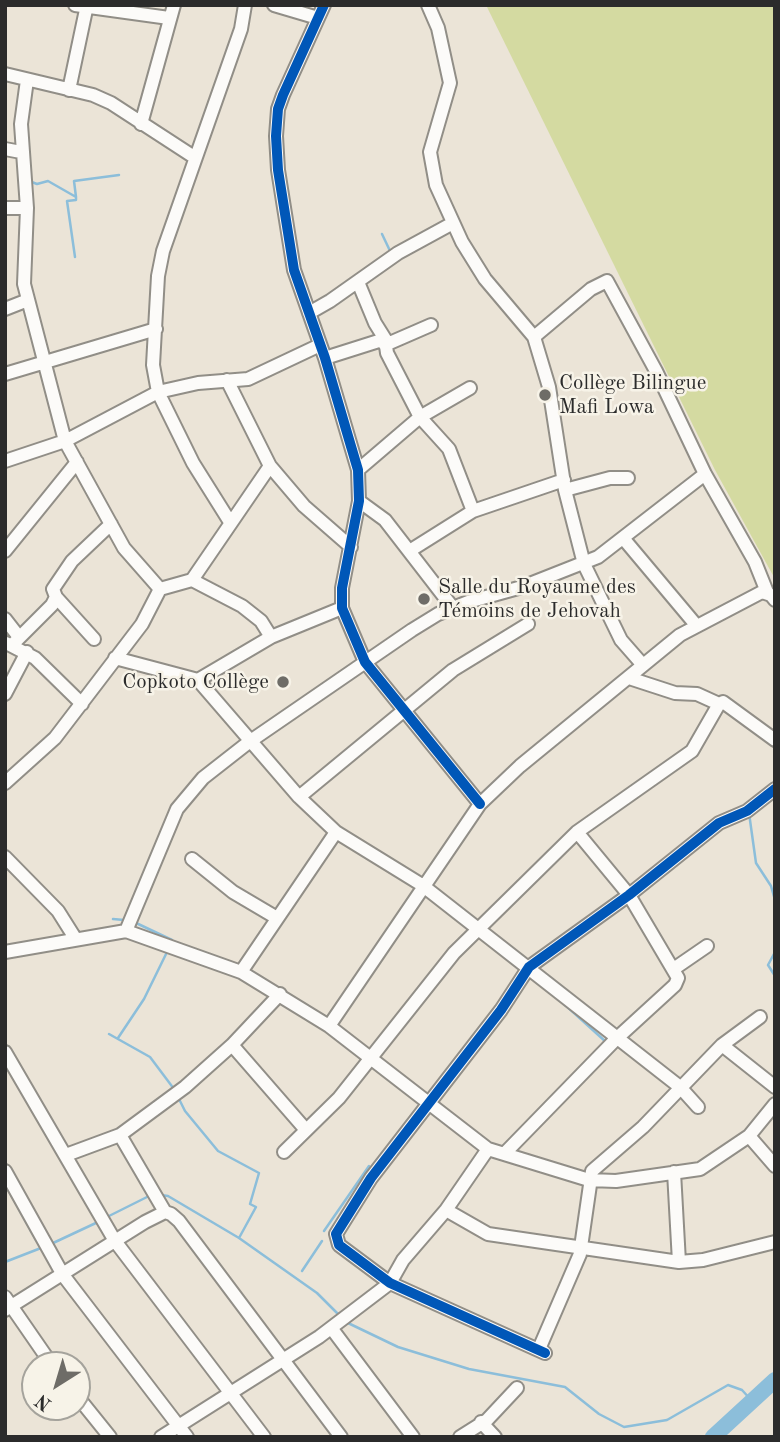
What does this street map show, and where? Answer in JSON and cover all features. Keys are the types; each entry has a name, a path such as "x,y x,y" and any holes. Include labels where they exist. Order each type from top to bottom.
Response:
{"street":[{"path":"141,124 174,5"},
{"path":"230,522 193,463 158,392 153,365 158,276 163,251 241,29 245,5"},
{"path":"274,5 318,18"},
{"path":"324,5 278,109 276,136 278,170 294,270 325,358 358,470 359,501 342,587 342,608 365,662 480,804"},
{"path":"428,5 438,28 450,83 433,138 431,161 436,185 453,223 485,279 534,337 549,387 564,485 584,564 621,640 642,664"},
{"path":"69,90 83,6 169,18"},
{"path":"5,74 111,103 194,157"},
{"path":"27,80 21,152 27,208 23,266 28,300 65,441 124,548 160,589"},
{"path":"5,149 21,152"},
{"path":"5,208 27,208"},
{"path":"309,313 398,253 453,223"},
{"path":"329,1027 422,885 480,804 520,766 629,678 642,664 696,625 736,603 771,596 755,562 705,474 656,371 607,281 591,289 534,337"},
{"path":"358,282 400,381 420,417 449,449 473,511"},
{"path":"5,309 28,300"},
{"path":"325,358 431,326"},
{"path":"5,374 44,360 156,329"},
{"path":"5,461 65,441 158,392 198,383 248,379 268,372 320,345"},
{"path":"227,380 270,466 304,506 351,547"},
{"path":"358,470 420,417 471,388"},
{"path":"5,551 77,462"},
{"path":"5,783 55,738 142,624 160,589 192,580 270,466"},
{"path":"126,931 177,809 203,778 249,742 421,624 453,608 584,564 624,538 705,474"},
{"path":"411,550 473,511 564,485 628,478"},
{"path":"359,501 385,520 411,550 453,608"},
{"path":"94,639 56,597 53,589 72,561 111,524"},
{"path":"624,538 696,625"},
{"path":"192,580 242,606 261,621 271,637"},
{"path":"12,642 52,605 56,597"},
{"path":"198,680 271,637 342,608"},
{"path":"5,618 12,642 27,652 82,704"},
{"path":"299,797 453,670 528,624"},
{"path":"5,694 27,652"},
{"path":"115,658 198,680 249,742 299,797 336,832 422,885 680,1087 698,1107"},
{"path":"629,678 675,693 697,694 719,704 723,702 775,740"},
{"path":"284,1152 371,1059 454,953 577,832 692,751 719,704"},
{"path":"760,1017 722,1045 629,1140 597,1164 589,1180 581,1248 570,1280 539,1349 545,1353 390,1283 339,1245 335,1238 371,1178 430,1105 501,1010 529,967 629,895 719,823 747,811 775,789"},
{"path":"241,972 336,832"},
{"path":"506,1152 616,1039 675,985 678,978 675,968 649,932 629,895 577,832"},
{"path":"5,857 58,911 75,938"},
{"path":"192,859 233,892 277,918"},
{"path":"5,952 126,931 241,972 280,993 329,1027 488,1149 506,1152 589,1180 616,1181 700,1169 748,1136 775,1104"},
{"path":"675,968 706,946"},
{"path":"66,1154 120,1135 185,1087 232,1045 280,993"},
{"path":"232,1045 306,1130"},
{"path":"722,1045 775,1087"},
{"path":"5,1052 115,1241 264,1437"},
{"path":"120,1135 164,1212 179,1221 341,1437"},
{"path":"748,1136 775,1166"},
{"path":"161,1437 342,1320 390,1283 403,1260 446,1210 488,1149"},
{"path":"5,1171 63,1275 187,1437"},
{"path":"674,1172 678,1262"},
{"path":"446,1210 488,1234 678,1262 703,1260 775,1242"},
{"path":"42,1351 7,1305 63,1275 164,1212"},
{"path":"342,1320 414,1437"},
{"path":"460,1437 487,1420 517,1388"},
{"path":"91,1413 110,1437"},
{"path":"481,1422 495,1437"}],"green space":[{"path":"486,5 775,5 775,579 715,470"}],"waterway":[{"path":"76,197 74,181 119,175"},
{"path":"29,181 37,184 48,181 76,197"},
{"path":"75,257 67,201 76,200 76,197"},
{"path":"382,234 391,253"},
{"path":"404,256 429,243"},
{"path":"749,813 756,863 771,886 775,900"},
{"path":"113,919 124,920"},
{"path":"134,922 172,940 171,944"},
{"path":"118,1038 144,999 168,950"},
{"path":"775,952 768,965 775,976"},
{"path":"563,1003 606,1042"},
{"path":"730,1047 755,1028"},
{"path":"109,1034 150,1057 174,1089"},
{"path":"525,1124 559,1089"},
{"path":"178,1097 185,1111 218,1151 259,1173 250,1204 256,1207 239,1238"},
{"path":"324,1231 369,1166"},
{"path":"9,1191 36,1240"},
{"path":"107,1217 151,1195"},
{"path":"161,1195 168,1196 239,1238 317,1293 340,1316"},
{"path":"51,1244 98,1222"},
{"path":"302,1271 322,1241"},
{"path":"5,1262 41,1248"},
{"path":"348,1323 398,1347 469,1369 565,1387 599,1414 624,1427 667,1420 728,1385 742,1390 752,1401"},
{"path":"713,1437 775,1380"}],"cycle path":[{"path":"324,5 283,95 278,109 276,136 278,170 294,270 325,358 358,470 359,501 342,588 342,608 365,662 480,804"},
{"path":"545,1353 390,1283 339,1245 336,1234 371,1178 501,1010 529,967 629,895 719,823 747,811 775,789"}],"place":[{"name":"Collège Bilingue Mafi Lowa","path":"545,395"},
{"name":"Salle du Royaume des Témoins de Jehovah","path":"424,599"},
{"name":"Copkoto Collège","path":"283,682"}]}
